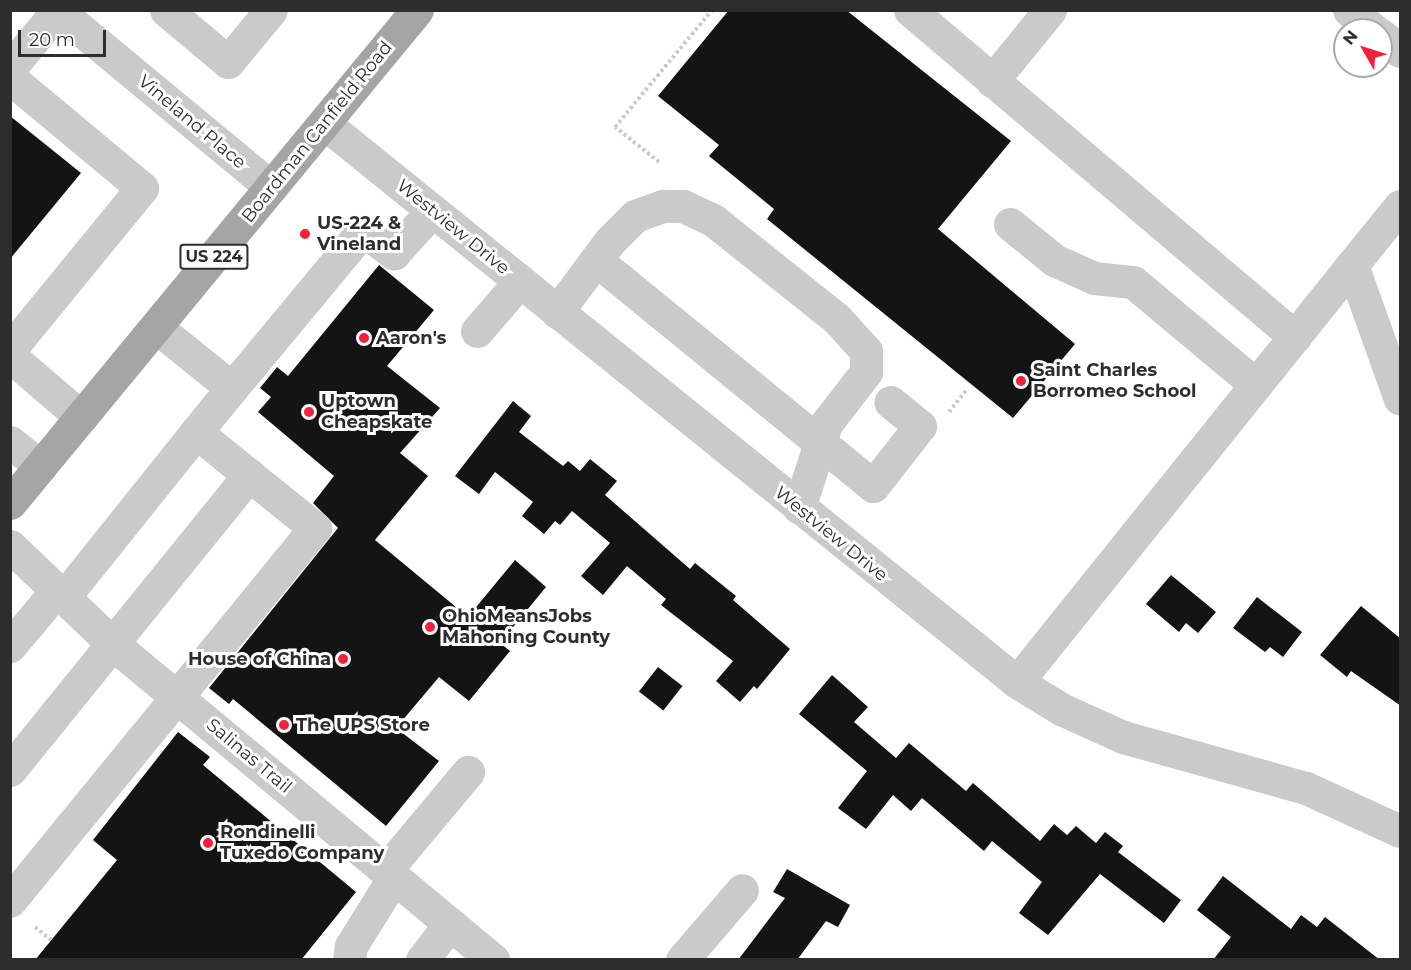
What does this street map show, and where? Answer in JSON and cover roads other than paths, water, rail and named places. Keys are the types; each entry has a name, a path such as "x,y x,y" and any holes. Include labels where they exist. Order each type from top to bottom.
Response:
{"main road":[{"name":"Boardman Canfield Road","path":"10,503 417,10"}],"street":[{"path":"166,10 228,62 272,10"},
{"path":"910,10 1295,337"},
{"path":"992,81 1050,10"},
{"path":"10,68 57,11"},
{"name":"Vineland Place","path":"57,11 271,187"},
{"path":"10,78 142,188 10,349"},
{"name":"Westview Drive","path":"324,123 1017,682 1061,709 1123,737 1306,788 1401,831"},
{"path":"557,312 596,260 635,216 663,206 683,206 713,220 829,312 866,351 866,372 826,424 822,443 799,508"},
{"path":"1017,682 1401,206"},
{"path":"10,646 60,594 363,230 394,253 432,211"},
{"path":"1010,224 1064,264 1094,278 1133,282 1256,385"},
{"path":"596,260 873,486 920,426 890,402"},
{"path":"1353,265 1401,399"},
{"path":"477,331 520,282"},
{"path":"156,327 232,388"},
{"path":"10,357 81,417"},
{"path":"10,901 315,528 196,432"},
{"path":"10,442 41,466"},
{"path":"10,770 114,645 249,475"},
{"name":"Salinas Trail","path":"10,546 114,645 493,960"},
{"path":"349,960 351,946 390,873 468,772"},
{"path":"682,960 742,890"},
{"path":"422,960 450,924"}],"place":[{"name":"US-224 & Vineland","path":"305,234"},
{"name":"Aaron's","path":"364,338"},
{"name":"Saint Charles Borromeo School","path":"1021,381"},
{"name":"Uptown Cheapskate","path":"309,412"},
{"name":"OhioMeansJobs Mahoning County","path":"430,627"},
{"name":"House of China","path":"343,659"},
{"name":"The UPS Store","path":"284,725"},
{"name":"Rondinelli Tuxedo Company","path":"208,843"}]}
